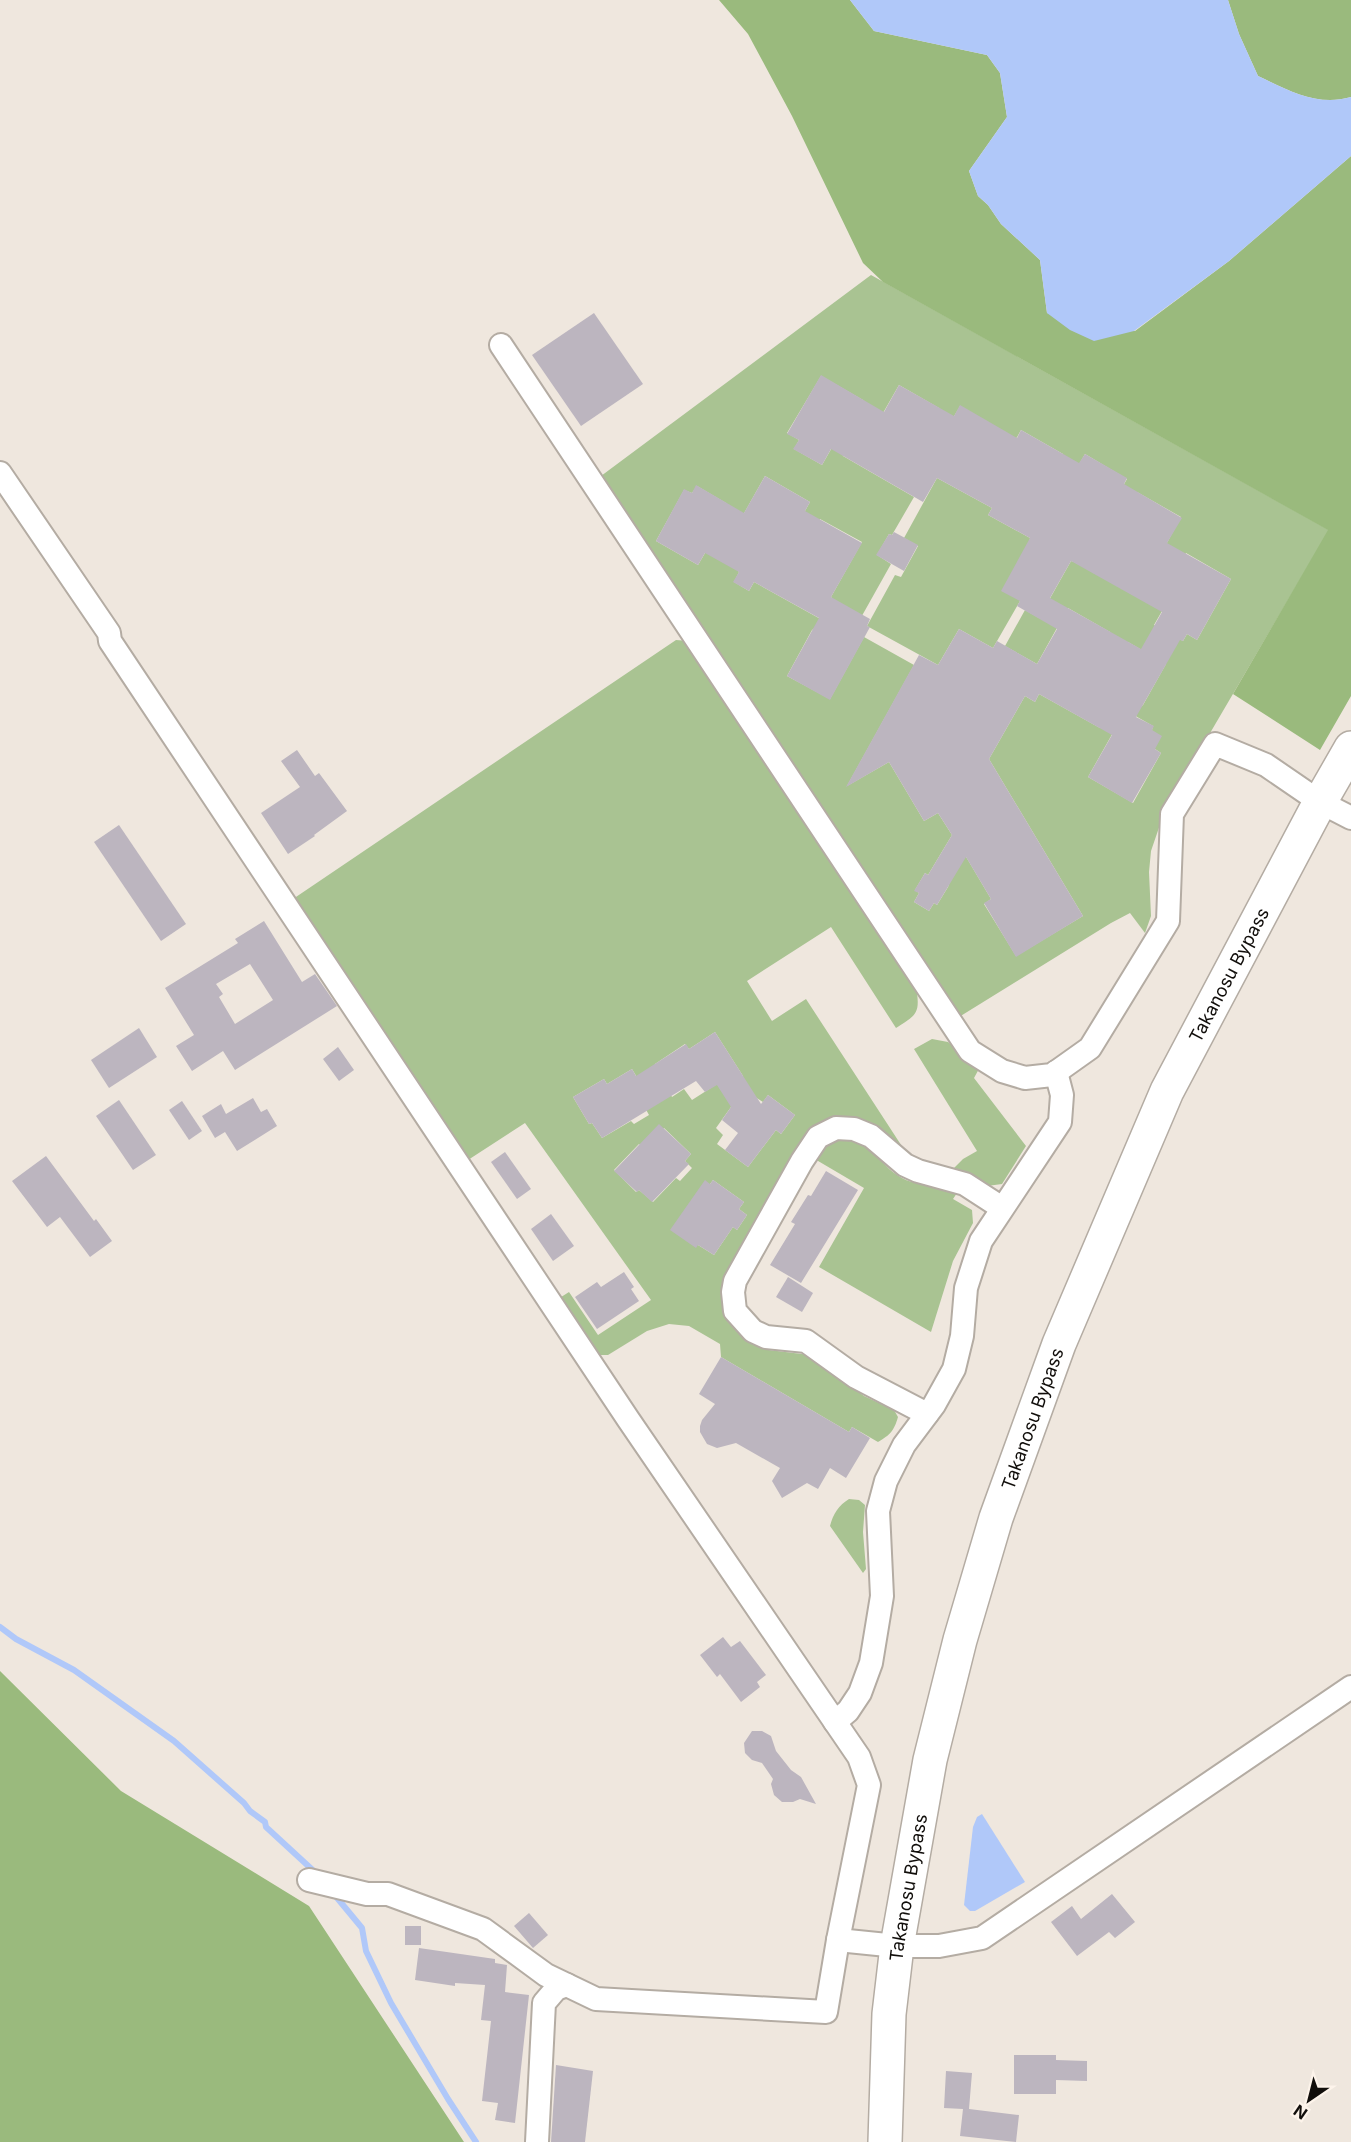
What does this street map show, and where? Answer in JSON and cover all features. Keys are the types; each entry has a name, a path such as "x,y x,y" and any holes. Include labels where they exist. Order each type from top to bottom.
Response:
{"highway":[{"name":"Takanosu Bypass","path":"885,2142 889,2014 897,1946 930,1760 960,1640 996,1518 1055,1354 1167,1090 1351,748"}],"street":[{"path":"501,345 970,1051 1002,1071 1024,1078 1052,1075 1090,1048 1168,921 1172,814 1215,744 1266,765 1320,802 1351,818"},
{"path":"0,473 109,633 110,641 608,1389 859,1757 869,1785 826,2012 596,1999 546,1975 483,1929 388,1894 367,1894 309,1880"},
{"path":"835,1722 848,1711 860,1693 871,1663 882,1596 878,1511 886,1481 904,1445 927,1414 954,1369 962,1336 966,1288 981,1241 1060,1122 1062,1095 1056,1072"},
{"path":"927,1414 856,1377 806,1341 766,1337 753,1331 735,1311 733,1292 735,1281 802,1161 818,1137 836,1128 854,1129 871,1136 918,1172 966,1184 1002,1208"},
{"path":"838,1940 897,1946 939,1946 982,1938 1351,1687"},
{"path":"537,2142 544,2003 556,1989 567,1985"}],"green space":[{"path":"719,0 850,0 874,31 987,55 1000,73 1007,117 969,171 978,196 988,205 1001,224 1040,260 1047,313 1135,331 1229,261 1351,156 1351,696 1320,750 1233,694 1328,530 883,282 863,263 792,116 748,34"},
{"path":"1228,0 1351,0 1351,97 1326,100 1303,96 1258,76 1239,34"},
{"path":"871,275 1329,530 1165,810 1151,851 1149,872 1151,916 1145,933 1130,913 959,1017 601,476","holes":["821,376 863,400 867,441 899,385 939,408 926,465 960,406 988,489 1021,430 1063,454 1052,511 1085,454 1127,479 1102,522 1137,492 1181,517 1156,563 1169,583 1186,553 1231,579 1197,640 1187,634 1183,641 1154,625 1170,597 1071,561 1039,618 1025,610 1005,646 1037,664 1068,608 1110,632 1096,697 1128,642 1166,664 1143,705 1132,714 1153,726 1155,749 1161,753 1133,803 1088,777 1119,722 1100,728 1039,694 1035,702 1025,696 989,759 1083,916 1016,956 984,904 991,899 962,850 948,887 937,905 934,903 929,911 914,902 919,893 915,890 925,873 928,875 952,835 938,813 924,821 889,762 847,786 914,665 864,637 830,699 787,676 812,630 824,621 754,582 749,591 734,582 739,572 715,536 698,565 656,541 684,490 692,493 697,486 726,503 738,524 765,476 810,502 777,561 796,562 820,519 862,542 831,597 854,630 891,564 877,555 889,534 892,535 914,497 843,456 838,437 822,465 794,449 799,440 787,433"]},
{"path":"937,478 992,508 988,515 1030,538 1020,601 993,648 959,629 938,665 867,626 895,575 901,577 918,546 904,538"},
{"path":"676,640 689,641 917,993 916,1011 896,1028 831,927 747,981 772,1021 806,999 905,1151 871,1125 856,1118 837,1118 726,1311 736,1331 749,1340 769,1350 810,1355 864,1396 894,1410 898,1417 891,1432 878,1442 852,1427 849,1432 721,1357 720,1344 689,1326 669,1324 647,1331 608,1355 600,1355 592,1350 558,1299 569,1292 598,1335 651,1300 525,1123 468,1160 290,901","holes":["715,1032 743,1076 721,1090 717,1084 692,1100 684,1089 672,1097 655,1064 685,1044 689,1049","632,1069 651,1101 644,1106 649,1115 634,1124 631,1121 602,1138 592,1123 589,1124 573,1097 604,1079 607,1084","768,1095 795,1115 781,1134 776,1130 748,1167 717,1144 723,1135 716,1128 736,1100 755,1097 763,1102","664,1128 691,1154 685,1161 692,1168 680,1181 676,1178 653,1202 639,1190 636,1192 614,1170 639,1144 644,1148","713,1180 744,1202 739,1209 747,1215 737,1230 733,1227 714,1255 698,1245 696,1203"]},
{"path":"932,1039 948,1042 980,1067 974,1078 1026,1146 1002,1184 987,1186 954,1168 963,1159 977,1151 914,1049"},
{"path":"842,1138 863,1143 893,1172 907,1180 939,1186 957,1193 953,1199 972,1210 973,1223 953,1261 931,1332 819,1267 864,1188 813,1158 827,1144"},
{"path":"849,1499 859,1500 865,1505 863,1532 866,1569 863,1573 830,1526 837,1510"},
{"path":"0,1671 121,1791 309,1906 464,2142 0,2142"}],"water":[{"path":"850,0 1228,0 1239,34 1258,76 1303,96 1326,100 1351,97 1351,156 1229,261 1134,331 1094,341 1070,330 1047,313 1040,260 1001,224 988,205 978,196 969,171 1007,117 1000,73 987,55 874,31"},
{"path":"982,1814 1025,1882 975,1911 970,1911 964,1905 973,1827 977,1817"}],"building":[{"path":"594,313 643,384 581,426 532,355"},
{"path":"821,375 884,412 899,385 954,416 960,405 1017,438 1021,430 1079,463 1085,454 1127,478 1124,484 1182,518 1167,543 1231,579 1197,640 1187,634 1183,641 1180,640 1136,717 1154,726 1152,730 1162,736 1155,749 1161,753 1132,803 1088,777 1112,735 1039,694 1035,702 1025,696 989,759 1083,916 1016,957 984,903 991,899 966,857 937,905 934,903 929,911 914,902 919,893 914,891 925,873 928,875 952,835 938,813 924,821 889,762 846,787 919,655 938,665 959,629 993,648 997,641 1037,664 1057,629 1017,606 1020,601 1001,591 1030,538 988,515 992,508 937,478 923,502 831,449 822,465 793,449 799,440 787,434","holes":["1071,561 1162,612 1141,649 1050,598"]},
{"path":"765,476 810,502 805,511 862,543 831,597 870,619 867,626 870,627 830,700 787,676 819,618 754,582 749,591 733,582 739,572 705,553 698,565 656,541 684,489 692,493 696,485 744,513"},
{"path":"894,532 918,545 904,571 876,555 889,534 892,535"},
{"path":"297,750 315,776 319,773 347,811 288,854 261,813 300,787 281,761"},
{"path":"119,825 186,924 161,941 94,842"},
{"path":"264,921 302,982 315,974 337,1006 235,1070 223,1051 192,1071 176,1046 194,1035 165,988 238,943 235,939","holes":["250,964 273,1000 235,1024 219,997 223,994 216,984"]},
{"path":"139,1028 157,1057 109,1088 91,1060"},
{"path":"715,1032 761,1104 768,1095 795,1115 781,1134 776,1130 748,1167 725,1150 738,1133 722,1120 731,1107 717,1085 705,1092 696,1081 602,1138 592,1123 589,1124 573,1097 604,1079 607,1084 632,1069 636,1076 686,1044 689,1049"},
{"path":"338,1047 354,1070 339,1081 323,1059"},
{"path":"253,1098 261,1112 267,1109 277,1126 237,1151 225,1132 215,1138 202,1116 221,1104 226,1114"},
{"path":"119,1100 156,1155 133,1170 96,1116"},
{"path":"182,1101 202,1131 189,1140 169,1110"},
{"path":"659,1124 691,1154 685,1161 689,1164 652,1202 614,1171"},
{"path":"505,1152 531,1189 517,1199 491,1162"},
{"path":"46,1156 94,1221 96,1219 112,1241 90,1257 60,1217 47,1227 12,1181"},
{"path":"826,1171 858,1190 801,1283 770,1265 795,1224 791,1222"},
{"path":"705,1180 710,1184 713,1180 744,1202 739,1209 747,1215 737,1230 733,1227 714,1255 698,1245 696,1248 670,1230"},
{"path":"551,1214 574,1246 553,1261 531,1229"},
{"path":"624,1272 634,1287 631,1289 639,1301 597,1329 575,1297 597,1282 601,1287"},
{"path":"788,1277 813,1293 802,1312 776,1297"},
{"path":"721,1357 849,1432 852,1427 870,1438 846,1478 830,1468 818,1489 807,1483 782,1498 772,1481 780,1468 736,1443 717,1448 707,1444 700,1432 700,1426 715,1404 699,1394"},
{"path":"723,1637 731,1647 740,1641 766,1675 757,1682 760,1687 741,1702 720,1674 717,1677 700,1655"},
{"path":"752,1731 762,1731 771,1736 776,1751 791,1770 801,1777 816,1804 800,1799 793,1802 782,1802 774,1795 771,1784 773,1779 762,1763 752,1760 745,1753 744,1743"},
{"path":"1112,1894 1135,1922 1115,1938 1109,1932 1077,1956 1051,1922 1072,1906 1081,1919"},
{"path":"529,1913 548,1935 533,1948 514,1926"},
{"path":"405,1926 421,1926 421,1945 405,1945"},
{"path":"419,1948 495,1959 495,1963 507,1965 505,1992 529,1995 515,2123 495,2120 498,2103 482,2101 491,2021 481,2020 485,1985 455,1983 455,1986 415,1980"},
{"path":"1014,2055 1056,2055 1056,2060 1087,2061 1087,2081 1056,2080 1056,2094 1014,2094"},
{"path":"556,2065 593,2071 585,2142 551,2142"},
{"path":"946,2071 972,2073 969,2109 1019,2115 1016,2142 960,2136 963,2109 944,2108"}],"waterway":[{"path":"0,1627 16,1639 74,1670 174,1741 265,1822 266,1827 317,1874"},
{"path":"333,1893 362,1928 366,1951 391,2003 476,2142"}]}
